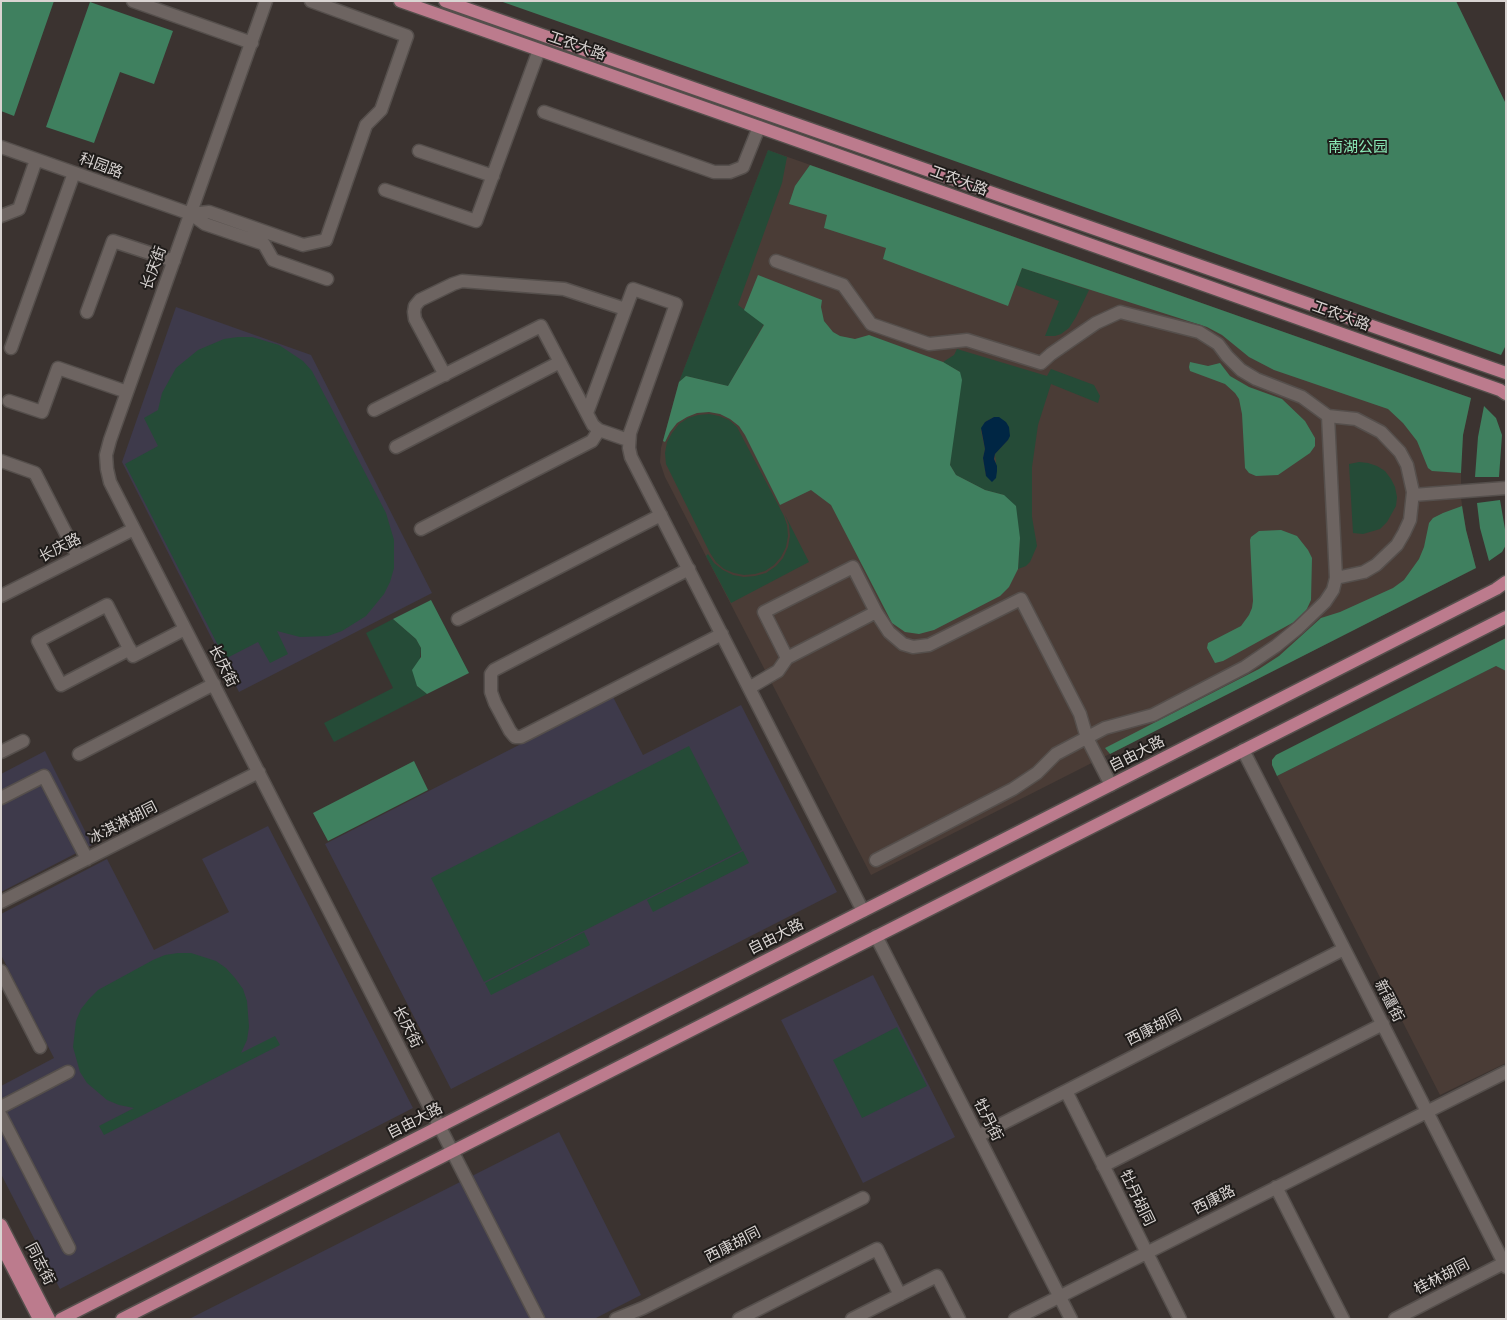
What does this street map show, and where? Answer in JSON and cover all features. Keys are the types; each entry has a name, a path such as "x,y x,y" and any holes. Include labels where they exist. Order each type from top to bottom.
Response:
{"main road":[{"name":"工农大路","path":"400,1 1481,383 1506,394"},
{"name":"工农大路","path":"445,1 1506,373"},
{"name":"自由大路","path":"61,1319 1496,589 1506,582"},
{"path":"122,1319 1506,616"},
{"name":"同志街","path":"1,1224 49,1319"},
{"name":"同志街","path":"1,1245 39,1319"}],"street":[{"path":"133,1 252,43"},
{"name":"长庆街","path":"266,1 106,454 110,482 538,1319"},
{"path":"190,214 209,212 303,245 326,240 366,125 381,110 407,36 311,1"},
{"path":"384,190 476,221 539,50"},
{"path":"544,112 714,172 730,172 743,166 759,127"},
{"name":"科园路","path":"1,148 190,214"},
{"path":"419,151 492,176"},
{"path":"1,216 19,208 36,160"},
{"path":"11,348 74,173"},
{"path":"190,214 205,224 264,244 273,260 327,279"},
{"path":"87,312 112,241 174,261"},
{"path":"776,262 843,285 872,324 929,344 967,340 1041,362 1096,323 1120,312 1199,332 1218,344 1241,370 1256,379 1302,397 1328,416 1356,419 1381,432 1400,452 1407,465 1413,495 1410,520 1404,534 1387,556 1376,565 1364,572 1336,578"},
{"path":"445,375 415,319 414,312 415,306 420,300 453,284 462,282 564,289 625,309"},
{"path":"587,413 633,289 676,304 628,440 631,457 863,911"},
{"path":"374,410 541,326 593,425 599,430 628,440"},
{"path":"396,447 560,362"},
{"path":"10,401 42,412 58,368 127,392"},
{"path":"876,860 1014,789 1036,773 1056,754 1105,728 1153,715 1245,667 1276,646 1326,602 1333,590 1336,578 1328,416"},
{"path":"420,529 592,441 599,430"},
{"path":"1,461 35,474 78,557"},
{"path":"1413,495 1506,488"},
{"path":"458,619 661,515"},
{"name":"长庆路","path":"1,596 134,529"},
{"path":"787,658 764,612 853,567 876,612 889,632 903,644 913,647 928,645 1021,599 1080,714 1087,738 1111,785"},
{"path":"689,569 494,670 491,674 494,703 510,732 515,737 521,737 722,634"},
{"path":"130,649 61,684 38,641 107,605 130,649 133,656 185,629"},
{"path":"749,688 778,671 787,658 876,612"},
{"path":"78,754 214,684"},
{"path":"1,752 23,741"},
{"name":"新疆街","path":"1243,750 1505,1265"},
{"name":"冰淇淋胡同","path":"1,902 259,772"},
{"path":"1,798 44,776 87,859"},
{"name":"牡丹街","path":"876,936 1071,1319"},
{"name":"西康胡同","path":"978,1136 1344,949"},
{"path":"1,971 40,1047"},
{"path":"1103,1166 1383,1024"},
{"path":"1,1107 68,1072"},
{"name":"西康路","path":"1015,1319 1506,1072"},
{"name":"牡丹胡同","path":"1066,1091 1180,1319"},
{"path":"1,1116 69,1248"},
{"path":"1276,1187 1343,1319"},
{"name":"西康胡同","path":"616,1319 632,1316 643,1308 863,1198"},
{"path":"739,1319 876,1249 900,1295"},
{"name":"桂林胡同","path":"1395,1319 1505,1265"},
{"path":"852,1319 937,1276 959,1319"}],"shaded area":[{"path":"768,150 1471,398 1463,435 1461,498 1466,530 1476,568 871,875 665,477 660,462 661,448 679,382"},
{"path":"176,307 311,355 432,593 239,692 122,462"},
{"path":"1496,666 1506,671 1506,1063 1440,1095 1277,776"},
{"path":"613,697 643,755 741,705 837,892 451,1089 325,844"},
{"path":"45,751 92,845 1,892 1,774"},
{"path":"268,826 413,1108 60,1289 1,1174 1,1086 54,1058 1,955 1,914 107,859 154,950 229,912 202,859"},
{"path":"873,975 955,1137 863,1183 781,1020"},
{"path":"559,1132 641,1295 594,1319 189,1319"}],"green space":[{"path":"1,1 54,1 14,116 1,111"},
{"name":"南湖公园","path":"500,1 1456,1 1506,104 1506,345 1501,355"},
{"path":"90,2 173,31 154,84 120,72 94,143 46,127"},
{"path":"768,150 787,157 782,183 738,305 764,324 728,386 686,376 679,382"},
{"path":"810,165 1471,398 1463,435 1461,473 1432,471 1428,468 1417,441 1403,423 1388,409 1274,370 1249,357 1222,335 1207,327 1022,268 1008,306 883,259 886,248 824,228 827,215 789,204 795,186"},
{"path":"1022,268 1089,290 1069,328 1061,334 1045,336 1059,301 1016,285"},
{"path":"758,275 822,300 821,307 824,321 833,332 840,336 855,339 869,335 943,362 960,372 962,380 950,465 956,475 985,490 1004,495 1016,506 1020,538 1018,569 1009,587 1000,596 934,630 919,634 905,632 892,623 831,505 811,490 780,505 739,426 720,414 709,412 697,413 677,423 665,442 663,441 679,382 686,376 728,386 764,325 744,310"},
{"path":"252,337 279,345 303,361 312,371 386,513 394,540 394,568 390,582 384,594 366,616 342,631 328,636 300,637 277,631 288,654 270,663 258,642 225,659 125,464 158,446 144,418 158,410 162,393 176,368 198,350 224,339"},
{"path":"957,349 1047,376 1051,369 1094,385 1100,396 1098,403 1051,384 1038,425 1032,467 1032,517 1037,546 1030,562 1018,569 1020,538 1004,495 985,490 956,475 950,465 960,372 943,362 954,355","holes":["994,417 1008,440 995,454 996,462 986,476 983,458 985,449 981,431 985,422"]},
{"path":"1190,362 1208,366 1220,363 1230,376 1249,387 1282,399 1305,421 1315,438 1315,446 1310,453 1278,475 1256,476 1249,473 1245,468 1242,414 1239,399 1225,384 1190,371"},
{"path":"1484,406 1496,418 1502,435 1499,477 1475,477 1478,437"},
{"path":"709,414 729,420 737,427 784,516 788,536 786,547 774,565 765,571 744,575 724,569 716,562 666,464 667,442 679,424 688,418"},
{"path":"1359,462 1377,466 1385,471 1395,487 1397,497 1396,506 1387,522 1380,529 1363,534 1353,533 1349,464"},
{"path":"1500,500 1506,545 1502,552 1489,561 1480,528 1477,503"},
{"path":"1462,506 1476,568 1110,754 1105,748 1259,669 1279,656 1321,618 1340,612 1393,588 1404,580 1419,559 1424,547 1429,523 1433,518"},
{"path":"785,515 809,562 731,603 706,556 708,554 714,563 733,575 744,577 766,573 783,558 788,547 789,525"},
{"path":"1281,530 1297,536 1312,558 1311,600 1305,613 1294,622 1223,661 1215,663 1207,648 1208,643 1241,626 1252,608 1251,537 1259,531"},
{"path":"431,600 469,673 427,694 417,686 412,670 421,657 421,648 416,639 393,619"},
{"path":"393,619 416,639 421,648 417,686 427,694 334,742 324,723 393,688 366,633"},
{"path":"1506,638 1506,671 1496,666 1277,776 1272,765 1272,760 1276,755"},
{"path":"689,746 742,850 484,982 431,878"},
{"path":"414,761 428,790 328,841 313,813"},
{"path":"743,851 749,863 653,912 647,900"},
{"path":"584,932 590,945 491,995 485,983"},
{"path":"191,953 216,961 226,968 243,989 247,1001 249,1027 247,1040 241,1053 275,1036 280,1045 104,1135 99,1126 134,1108 107,1100 87,1083 80,1072 73,1047 76,1021 81,1009 98,990 153,960 165,955"},
{"path":"897,1027 927,1086 862,1118 833,1060"}],"water":[{"path":"994,417 999,417 1006,422 1009,427 1010,436 995,454 994,459 997,471 996,478 992,482 986,476 983,458 985,449 981,428 985,422"}]}
